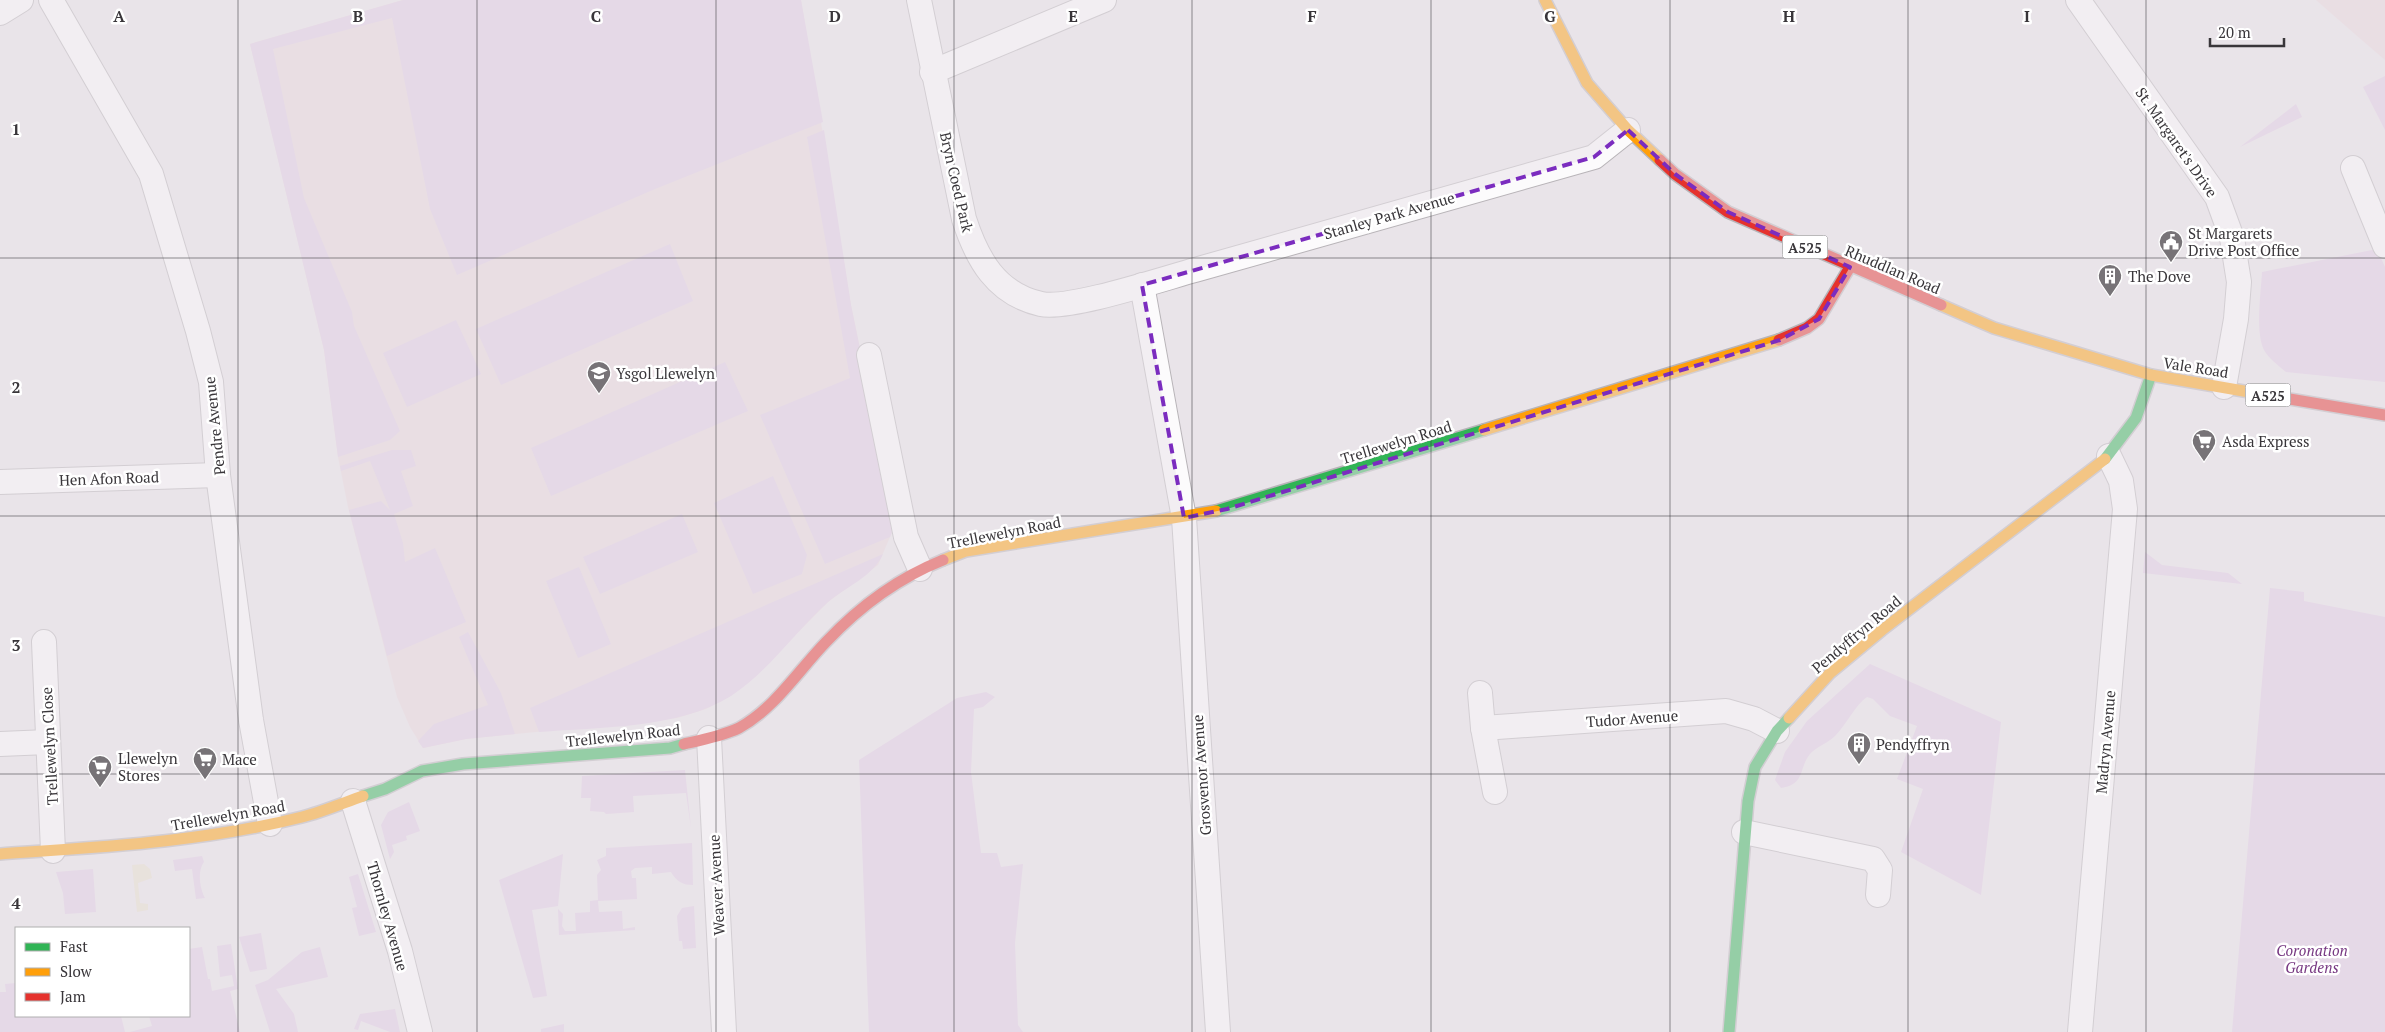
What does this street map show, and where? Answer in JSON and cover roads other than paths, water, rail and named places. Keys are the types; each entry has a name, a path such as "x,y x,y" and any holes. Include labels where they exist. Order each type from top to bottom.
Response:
{"street":[{"path":"0,13 21,0"},
{"name":"Pendre Avenue","path":"51,0 151,174 198,331 211,382 218,475 251,720 270,824"},
{"name":"Bryn Coed Park","path":"919,0 932,72 964,219 972,245 988,272 1022,298 1043,304 1063,304 1142,284"},
{"path":"932,72 1104,0"},
{"name":"Rhuddlan Road","path":"1545,0 1587,83 1628,130 1675,174 1728,212 1850,267 1994,328 2151,375"},
{"name":"St. Margaret's Drive","path":"2078,0 2217,197 2232,238 2239,282 2236,319 2224,387"},
{"name":"Stanley Park Avenue","path":"1142,284 1594,157 1628,130"},
{"path":"2353,168 2385,246"},
{"name":"Trellewelyn Road","path":"0,854 134,845 204,836 270,824 353,801 385,789 422,771 463,764 670,748 708,738 738,728 753,718 784,691 826,642 886,589 920,569 966,551 991,546 1184,518 1227,509 1780,340 1806,328 1819,319 1850,267"},
{"name":"Grosvenor Avenue","path":"1142,284 1184,518 1218,1032"},
{"path":"869,355 906,537 920,569"},
{"name":"Vale Road","path":"2151,375 2385,415"},
{"name":"Pendyffryn Road","path":"1730,1032 1744,832 1755,767 1777,730 1830,673 1882,630 2109,456 2132,428 2144,406 2151,375"},
{"name":"Madryn Avenue","path":"2080,1032 2125,509 2121,480 2109,456"},
{"name":"Hen Afon Road","path":"0,482 218,475"},
{"name":"Trellewelyn Close","path":"44,642 53,851"},
{"path":"1480,693 1483,728 1494,792"},
{"name":"Tudor Avenue","path":"1483,728 1726,711 1754,719 1777,730"},
{"name":"Weaver Avenue","path":"708,738 724,1032"},
{"path":"0,744 48,742"},
{"name":"Thornley Avenue","path":"353,801 400,951 420,1032"},
{"path":"1744,832 1873,859 1880,870 1878,895"}],"place":[{"name":"St Margarets Drive Post Office","path":"2171,263"},
{"name":"The Dove","path":"2110,297"},
{"name":"Ysgol Llewelyn","path":"599,394"},
{"name":"Asda Express","path":"2204,462"},
{"name":"Pendyffryn","path":"1859,765"},
{"name":"Mace","path":"205,780"},
{"name":"Llewelyn Stores","path":"100,788"}],"park label":[{"name":"Coronation Gardens","path":"2312,958"}]}
